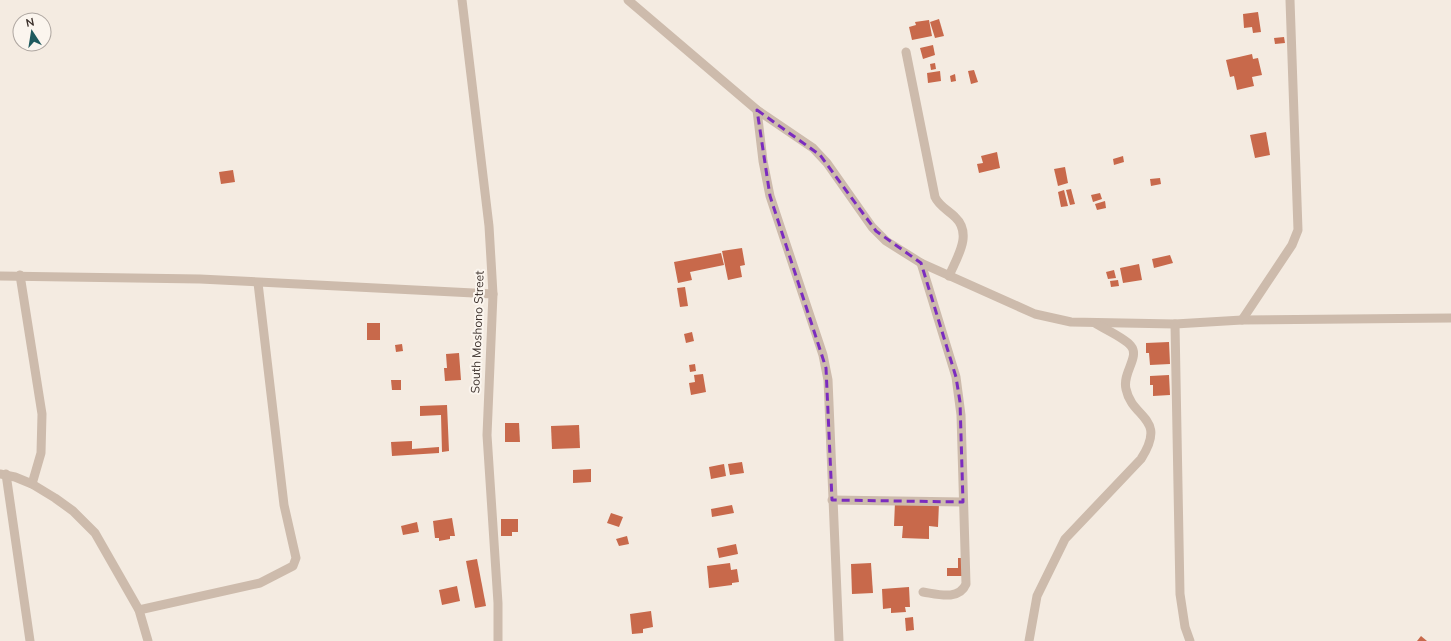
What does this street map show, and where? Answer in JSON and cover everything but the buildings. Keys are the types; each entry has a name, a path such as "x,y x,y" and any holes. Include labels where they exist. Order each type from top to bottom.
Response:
{"street":[{"name":"South Moshono Street","path":"462,0 488,206 493,294 488,377 487,435 498,603 498,641"},
{"path":"628,0 757,110 813,148 827,163 876,231 886,241 921,263 1036,314 1060,320 1095,323 1175,324 1242,320 1451,318"},
{"path":"1242,320 1292,245 1298,230 1290,0"},
{"path":"906,52 935,197 939,204 959,222 963,231 962,246 949,276"},
{"path":"757,110 763,161 770,196 826,368 839,641"},
{"path":"921,263 959,390 966,584 964,588 953,595 923,592"},
{"path":"0,276 20,275 200,279 493,294"},
{"path":"20,275 42,414 41,453 32,484"},
{"path":"139,610 260,583 293,566 296,558 284,505 258,283"},
{"path":"1029,641 1037,596 1065,539 1141,459 1150,443 1151,436 1147,421 1131,401 1125,386 1125,375 1134,358 1133,350 1128,343 1095,323"},
{"path":"1175,324 1180,594 1185,627 1190,641"},
{"path":"30,641 3,474 32,484 73,511 95,533 139,610 148,641"},
{"path":"832,500 963,502"}],"highlighted area":[{"path":"757,110 820,155 876,231 921,263 956,377 960,402 963,502 832,500 826,368 770,196"}]}
